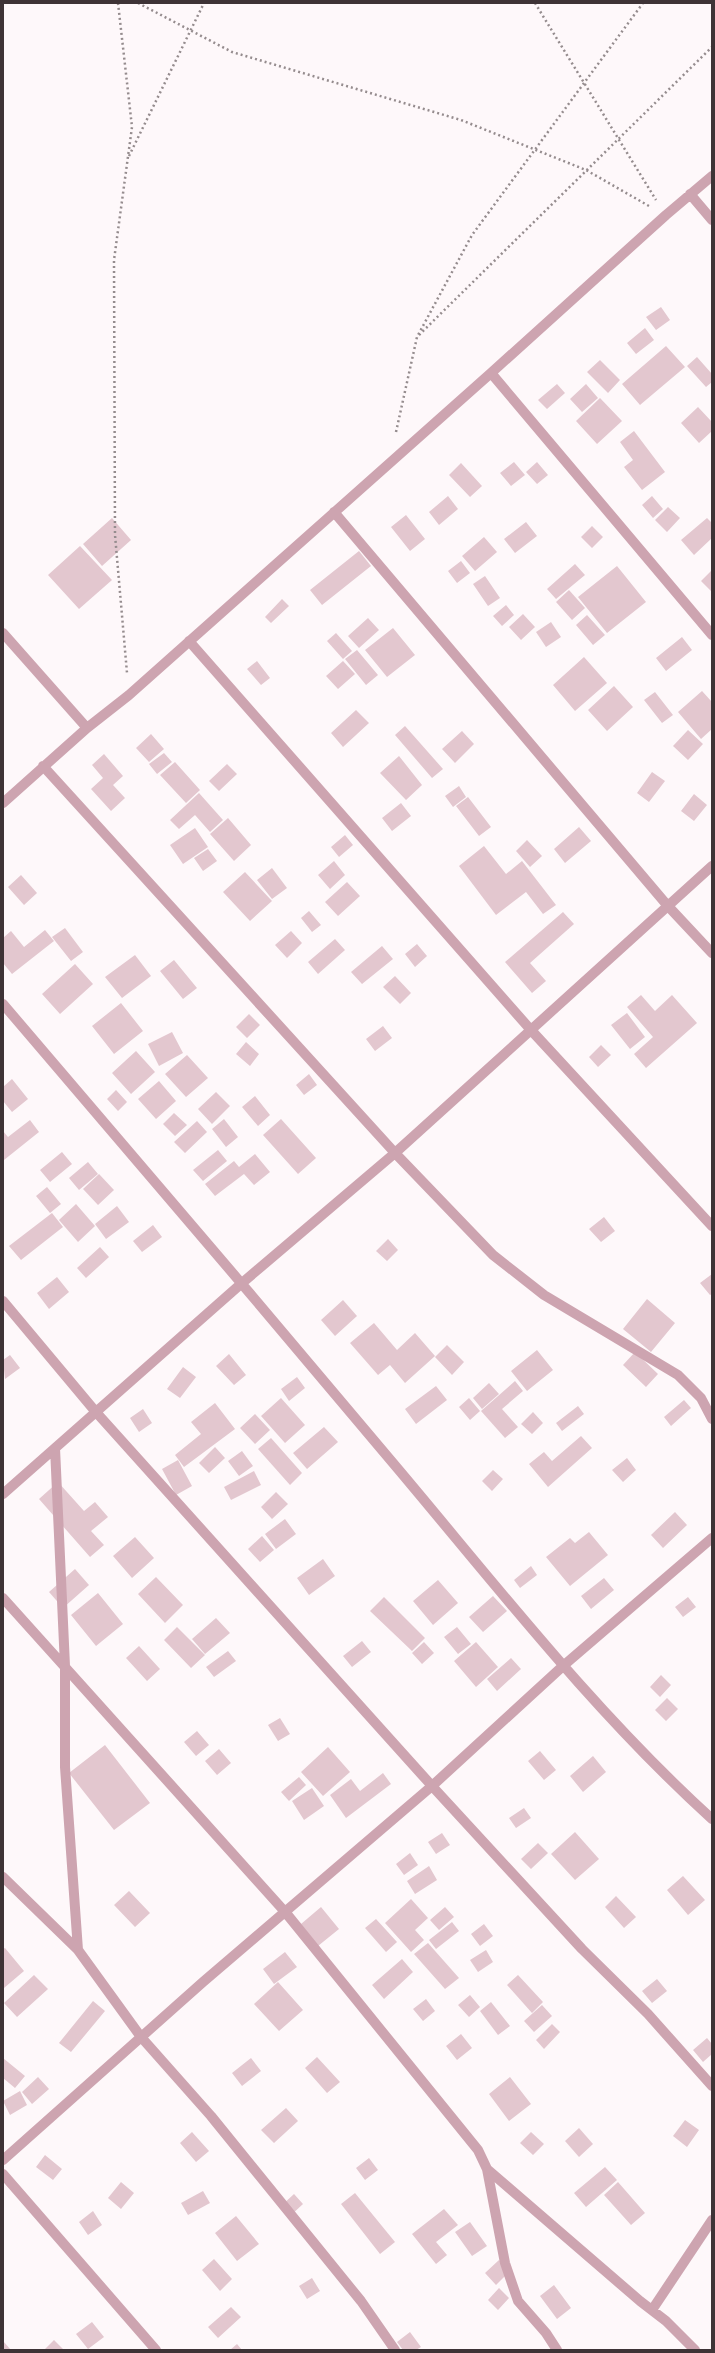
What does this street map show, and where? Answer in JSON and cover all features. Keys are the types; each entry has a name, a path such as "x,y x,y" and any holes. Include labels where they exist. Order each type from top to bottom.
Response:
{"street":[{"path":"3,803 87,728 129,695 492,373 666,215 712,176"},
{"path":"690,194 712,220"},
{"path":"492,373 712,635"},
{"path":"334,512 667,906 712,953"},
{"path":"3,633 87,728"},
{"path":"189,641 530,1029 712,1226"},
{"path":"43,766 395,1153 493,1254 544,1295 678,1374 701,1398 712,1419"},
{"path":"3,1494 95,1411 242,1283 395,1153 530,1029 712,866"},
{"path":"3,1004 242,1283 563,1666 672,1783 712,1819"},
{"path":"3,1301 95,1411 432,1786 582,1949 648,2014 712,2086"},
{"path":"54,1448 65,1666 65,1767 78,1950"},
{"path":"3,2160 141,2037 432,1786 563,1666 712,1538"},
{"path":"3,1598 286,1913 478,2150 486,2169 505,2263 518,2301 546,2333 557,2350"},
{"path":"3,1877 78,1950 141,2037 212,2116 361,2301 396,2350"},
{"path":"486,2169 684,2337 695,2350"},
{"path":"3,2174 156,2350"},
{"path":"652,2310 712,2220"}],"path":[{"path":"118,3 132,127 114,260 115,534 129,695"},
{"path":"138,3 232,52 461,120 586,170 666,215"},
{"path":"128,159 204,3"},
{"path":"535,3 617,139 666,215"},
{"path":"395,434 417,337 472,235 643,3"},
{"path":"417,337 712,47"}],"building":[{"path":"661,307 670,320 656,330 646,317"},
{"path":"645,328 654,340 636,354 627,343"},
{"path":"666,346 685,367 640,405 622,384"},
{"path":"697,357 712,374 712,382 706,387 687,366"},
{"path":"600,360 620,380 608,393 587,372"},
{"path":"557,384 565,393 547,409 538,400"},
{"path":"586,384 598,398 582,412 570,399"},
{"path":"600,398 622,421 597,444 576,421"},
{"path":"698,407 712,422 712,431 699,443 681,423"},
{"path":"634,431 665,472 642,490 624,467 633,460 620,442"},
{"path":"514,462 525,475 511,486 500,473"},
{"path":"537,462 548,475 537,484 526,472"},
{"path":"461,463 482,486 470,497 449,475"},
{"path":"448,496 458,509 439,525 429,512"},
{"path":"652,496 663,509 653,518 642,505"},
{"path":"668,507 680,518 667,532 655,520"},
{"path":"406,515 425,539 410,551 391,527"},
{"path":"112,518 131,540 102,566 83,544"},
{"path":"707,518 712,523 712,538 694,555 681,540"},
{"path":"526,522 537,536 515,553 504,539"},
{"path":"592,526 603,537 592,548 581,537"},
{"path":"484,537 497,552 475,571 462,556"},
{"path":"80,546 112,580 79,609 48,575"},
{"path":"359,551 371,566 322,605 310,590"},
{"path":"461,561 470,573 457,583 448,571"},
{"path":"575,564 585,575 556,599 547,589"},
{"path":"617,566 646,602 607,633 578,597"},
{"path":"712,571 712,592 701,581"},
{"path":"485,576 500,598 488,606 473,584"},
{"path":"569,590 585,608 572,620 556,602"},
{"path":"282,599 289,606 271,623 265,617"},
{"path":"506,605 514,615 502,626 493,616"},
{"path":"523,614 535,627 521,640 509,627"},
{"path":"587,615 605,635 593,645 576,625"},
{"path":"368,618 379,630 359,648 348,636"},
{"path":"551,622 561,637 546,647 536,632"},
{"path":"393,628 415,655 387,677 365,650"},
{"path":"336,633 352,651 343,659 327,641"},
{"path":"682,637 692,650 666,671 656,658"},
{"path":"357,650 378,675 366,685 345,659"},
{"path":"584,657 607,683 575,711 553,685"},
{"path":"257,661 270,678 261,685 247,669"},
{"path":"343,661 355,674 338,689 326,676"},
{"path":"614,686 633,707 607,731 588,710"},
{"path":"702,691 712,702 712,729 701,739 678,712"},
{"path":"655,692 673,715 662,723 644,700"},
{"path":"356,710 369,723 343,747 331,733"},
{"path":"405,726 443,769 432,778 395,735"},
{"path":"688,730 703,744 688,760 673,746"},
{"path":"462,731 474,744 455,763 442,749"},
{"path":"151,734 164,749 149,762 136,748"},
{"path":"164,753 172,762 157,774 149,764"},
{"path":"104,754 123,776 113,785 125,798 111,811 91,789 103,778 92,765"},
{"path":"399,756 422,785 406,800 380,773"},
{"path":"175,762 200,790 186,803 160,775"},
{"path":"227,764 237,774 219,791 209,781"},
{"path":"652,772 665,781 649,802 637,793"},
{"path":"459,786 466,797 453,807 445,796"},
{"path":"199,793 223,820 210,832 195,815 179,829 170,820"},
{"path":"694,794 707,805 694,821 681,811"},
{"path":"468,797 491,827 479,836 456,806"},
{"path":"401,803 411,816 392,831 382,818"},
{"path":"228,818 251,845 234,861 210,834"},
{"path":"579,827 591,841 565,863 554,849"},
{"path":"195,828 208,847 183,864 170,845"},
{"path":"345,835 353,845 339,857 331,847"},
{"path":"527,840 542,856 530,867 516,851"},
{"path":"484,846 506,874 522,861 556,905 543,914 526,892 496,915 459,866"},
{"path":"208,849 217,861 203,871 194,858"},
{"path":"334,861 345,875 330,889 318,875"},
{"path":"272,868 287,888 272,899 257,880"},
{"path":"245,872 272,901 250,921 223,892"},
{"path":"21,875 37,893 24,905 8,887"},
{"path":"347,882 360,896 338,916 325,902"},
{"path":"309,911 321,925 312,932 301,918"},
{"path":"563,912 574,924 530,963 546,981 532,993 505,962"},
{"path":"65,928 83,952 71,961 52,937"},
{"path":"45,930 54,941 12,974 3,963 3,938 11,931 24,947"},
{"path":"291,931 302,943 287,958 275,945"},
{"path":"335,939 345,950 318,974 308,962"},
{"path":"417,944 427,956 415,967 405,954"},
{"path":"382,946 393,959 362,984 351,972"},
{"path":"135,955 151,976 122,998 105,977"},
{"path":"174,960 197,988 183,999 160,971"},
{"path":"75,964 93,984 60,1014 42,994"},
{"path":"395,976 411,993 400,1004 383,987"},
{"path":"641,995 655,1011 672,995 697,1023 646,1068 634,1054 653,1037 627,1007"},
{"path":"121,1003 143,1031 114,1054 92,1026"},
{"path":"627,1013 645,1037 630,1049 611,1025"},
{"path":"249,1014 260,1025 247,1038 236,1027"},
{"path":"383,1026 392,1038 375,1051 366,1039"},
{"path":"172,1032 183,1053 159,1066 148,1044"},
{"path":"246,1042 259,1054 250,1066 236,1054"},
{"path":"601,1045 611,1055 598,1067 589,1057"},
{"path":"136,1051 155,1072 131,1094 112,1073"},
{"path":"187,1055 208,1078 186,1097 165,1074"},
{"path":"309,1074 317,1085 304,1095 296,1085"},
{"path":"12,1079 28,1099 12,1112 3,1101 3,1087"},
{"path":"159,1081 176,1101 156,1119 138,1099"},
{"path":"116,1090 127,1102 118,1111 107,1099"},
{"path":"216,1092 230,1106 212,1124 198,1109"},
{"path":"255,1096 270,1115 258,1126 242,1107"},
{"path":"174,1113 187,1125 175,1136 163,1124"},
{"path":"224,1119 238,1137 226,1147 212,1129"},
{"path":"281,1119 316,1158 298,1174 263,1135"},
{"path":"30,1120 39,1132 4,1160 3,1131 8,1137"},
{"path":"197,1121 207,1132 185,1153 174,1142"},
{"path":"218,1150 227,1161 203,1181 193,1170"},
{"path":"62,1152 72,1164 50,1182 40,1170"},
{"path":"255,1154 270,1172 254,1185 244,1174 215,1196 205,1184 234,1161 239,1167"},
{"path":"88,1162 98,1174 79,1190 69,1178"},
{"path":"99,1174 114,1190 98,1205 83,1189"},
{"path":"47,1187 61,1204 50,1213 36,1196"},
{"path":"76,1204 95,1226 78,1242 59,1220"},
{"path":"117,1206 129,1222 106,1239 95,1224"},
{"path":"52,1213 63,1227 21,1260 9,1246"},
{"path":"604,1217 615,1231 601,1242 589,1229"},
{"path":"153,1225 162,1237 142,1252 133,1241"},
{"path":"388,1239 398,1250 387,1261 376,1251"},
{"path":"100,1247 109,1257 86,1278 77,1268"},
{"path":"712,1274 712,1294 710,1295 700,1283"},
{"path":"57,1277 69,1292 49,1309 37,1293"},
{"path":"647,1299 675,1323 651,1352 623,1329"},
{"path":"343,1300 357,1316 335,1336 321,1320"},
{"path":"374,1323 397,1350 415,1333 435,1356 405,1383 390,1365 378,1375 350,1343"},
{"path":"447,1345 464,1362 452,1375 435,1357"},
{"path":"537,1350 553,1370 527,1391 511,1371"},
{"path":"635,1352 658,1374 646,1387 623,1365"},
{"path":"229,1354 246,1375 234,1385 216,1366"},
{"path":"10,1355 20,1368 5,1379 3,1360"},
{"path":"183,1367 196,1377 180,1398 167,1389"},
{"path":"297,1377 305,1388 289,1401 281,1389"},
{"path":"515,1381 523,1391 502,1409 518,1427 505,1438 481,1411"},
{"path":"489,1383 499,1394 482,1409 473,1398"},
{"path":"436,1386 447,1400 416,1424 405,1409"},
{"path":"281,1398 305,1425 285,1443 261,1416"},
{"path":"469,1398 480,1411 470,1420 459,1407"},
{"path":"684,1400 691,1408 671,1426 664,1417"},
{"path":"215,1403 235,1429 184,1467 175,1455 201,1434 191,1422"},
{"path":"578,1406 584,1414 562,1431 556,1423"},
{"path":"143,1409 152,1423 139,1432 130,1418"},
{"path":"533,1412 543,1423 532,1434 521,1424"},
{"path":"255,1414 270,1430 255,1444 240,1428"},
{"path":"324,1427 338,1442 307,1469 293,1453"},
{"path":"581,1436 592,1448 548,1487 529,1464 544,1452 552,1461"},
{"path":"271,1438 302,1473 290,1485 258,1449"},
{"path":"215,1447 225,1458 209,1473 199,1463"},
{"path":"242,1451 253,1466 239,1476 228,1461"},
{"path":"627,1458 636,1470 623,1482 612,1470"},
{"path":"178,1460 192,1486 176,1495 162,1469"},
{"path":"493,1470 503,1479 492,1491 482,1481"},
{"path":"254,1471 261,1485 231,1500 224,1487"},
{"path":"58,1482 84,1511 95,1502 108,1517 91,1531 104,1545 90,1557 39,1499"},
{"path":"276,1492 288,1504 272,1519 261,1507"},
{"path":"675,1512 687,1525 663,1548 651,1535"},
{"path":"285,1519 296,1534 276,1549 265,1534"},
{"path":"589,1532 608,1555 570,1586 546,1557 570,1538 575,1543"},
{"path":"262,1536 274,1550 260,1562 248,1549"},
{"path":"135,1537 154,1558 132,1578 113,1556"},
{"path":"323,1559 335,1576 309,1595 297,1578"},
{"path":"531,1566 537,1575 520,1588 514,1580"},
{"path":"75,1569 89,1585 63,1608 49,1592"},
{"path":"156,1577 183,1605 165,1623 138,1594"},
{"path":"604,1578 614,1590 591,1609 581,1596"},
{"path":"438,1580 458,1603 433,1625 413,1601"},
{"path":"98,1593 123,1624 96,1646 71,1615"},
{"path":"493,1596 507,1611 483,1632 469,1617"},
{"path":"384,1597 425,1638 412,1651 370,1611"},
{"path":"688,1597 696,1607 683,1617 675,1607"},
{"path":"216,1618 230,1633 205,1654 192,1639"},
{"path":"177,1627 205,1655 191,1668 164,1640"},
{"path":"457,1627 471,1644 458,1654 444,1637"},
{"path":"362,1641 371,1652 352,1667 343,1656"},
{"path":"424,1642 434,1653 422,1664 412,1653"},
{"path":"476,1642 498,1667 476,1687 454,1661"},
{"path":"139,1646 160,1669 147,1681 126,1658"},
{"path":"228,1651 236,1661 214,1677 206,1667"},
{"path":"511,1658 521,1669 497,1691 487,1679"},
{"path":"661,1675 671,1685 660,1697 650,1687"},
{"path":"667,1698 678,1709 666,1721 655,1710"},
{"path":"280,1718 290,1734 278,1741 268,1725"},
{"path":"197,1731 209,1745 196,1756 184,1742"},
{"path":"105,1745 150,1803 114,1830 69,1773"},
{"path":"328,1747 350,1772 323,1796 301,1772"},
{"path":"219,1749 231,1763 217,1775 205,1761"},
{"path":"540,1751 556,1770 544,1780 528,1761"},
{"path":"593,1756 606,1772 583,1792 570,1776"},
{"path":"383,1773 391,1784 346,1818 330,1795 351,1779 360,1791"},
{"path":"299,1777 306,1785 289,1801 281,1792"},
{"path":"312,1788 324,1806 304,1820 292,1801"},
{"path":"524,1808 531,1818 516,1828 509,1818"},
{"path":"575,1832 599,1859 575,1880 551,1854"},
{"path":"442,1833 450,1845 436,1854 428,1842"},
{"path":"538,1843 548,1853 531,1869 521,1859"},
{"path":"410,1853 418,1865 404,1875 396,1864"},
{"path":"429,1866 437,1880 415,1894 407,1881"},
{"path":"683,1876 705,1900 688,1915 667,1890"},
{"path":"129,1891 150,1913 135,1927 114,1905"},
{"path":"616,1896 636,1917 624,1928 605,1907"},
{"path":"411,1899 428,1918 415,1930 424,1940 411,1952 385,1923"},
{"path":"321,1907 339,1929 318,1946 301,1924"},
{"path":"445,1907 454,1917 439,1930 430,1920"},
{"path":"376,1919 397,1942 386,1952 365,1928"},
{"path":"452,1922 459,1931 436,1949 429,1940"},
{"path":"484,1924 493,1936 480,1946 471,1934"},
{"path":"428,1943 459,1978 445,1989 414,1954"},
{"path":"5,1948 24,1971 4,1988 3,1949"},
{"path":"486,1950 493,1962 478,1972 470,1960"},
{"path":"285,1952 297,1967 274,1984 263,1969"},
{"path":"402,1959 413,1972 384,1999 372,1985"},
{"path":"34,1975 48,1989 17,2017 4,2003"},
{"path":"518,1975 543,2002 532,2013 507,1985"},
{"path":"657,1979 667,1991 652,2003 642,1991"},
{"path":"278,1982 303,2010 279,2031 254,2004"},
{"path":"470,1995 480,2007 469,2017 458,2005"},
{"path":"426,1999 435,2011 423,2021 413,2009"},
{"path":"93,2001 105,2011 71,2052 59,2043"},
{"path":"491,2002 510,2026 498,2035 480,2011"},
{"path":"542,2005 552,2016 534,2032 524,2021"},
{"path":"552,2024 560,2032 544,2049 536,2040"},
{"path":"461,2034 472,2048 457,2060 446,2046"},
{"path":"707,2038 712,2044 712,2054 703,2062 693,2050"},
{"path":"317,2057 340,2082 327,2093 305,2068"},
{"path":"3,2058 25,2076 15,2088 3,2078"},
{"path":"251,2058 261,2071 242,2086 232,2073"},
{"path":"38,2077 49,2089 32,2104 22,2092"},
{"path":"510,2077 531,2104 509,2121 489,2094"},
{"path":"20,2091 27,2105 10,2115 3,2101"},
{"path":"286,2108 298,2121 274,2143 261,2130"},
{"path":"685,2120 699,2130 687,2147 673,2136"},
{"path":"579,2128 593,2144 579,2157 565,2141"},
{"path":"192,2132 209,2151 196,2162 180,2143"},
{"path":"531,2132 544,2144 533,2155 520,2143"},
{"path":"45,2155 62,2169 53,2180 36,2167"},
{"path":"369,2158 378,2170 365,2180 356,2168"},
{"path":"605,2167 617,2180 586,2207 574,2193"},
{"path":"121,2182 134,2193 121,2209 108,2198"},
{"path":"618,2182 645,2213 631,2225 604,2195"},
{"path":"203,2191 210,2203 188,2215 181,2203"},
{"path":"355,2193 395,2242 380,2254 341,2204"},
{"path":"294,2194 303,2204 289,2217 280,2207"},
{"path":"444,2209 458,2225 436,2242 447,2255 436,2264 412,2234"},
{"path":"93,2211 102,2225 88,2235 79,2222"},
{"path":"236,2216 259,2244 237,2261 215,2233"},
{"path":"470,2222 487,2246 472,2256 455,2232"},
{"path":"214,2259 232,2279 220,2291 202,2270"},
{"path":"499,2260 510,2271 496,2285 485,2273"},
{"path":"312,2278 320,2291 307,2299 299,2286"},
{"path":"554,2285 571,2308 557,2319 540,2296"},
{"path":"499,2288 509,2298 498,2310 488,2300"},
{"path":"231,2307 241,2317 218,2338 208,2327"},
{"path":"92,2322 104,2337 88,2349 76,2334"},
{"path":"410,2332 421,2347 416,2350 403,2350 397,2342"},
{"path":"54,2340 63,2349 44,2350"},
{"path":"3,2341 11,2350 3,2350"},
{"path":"237,2344 242,2350 230,2350"}]}
